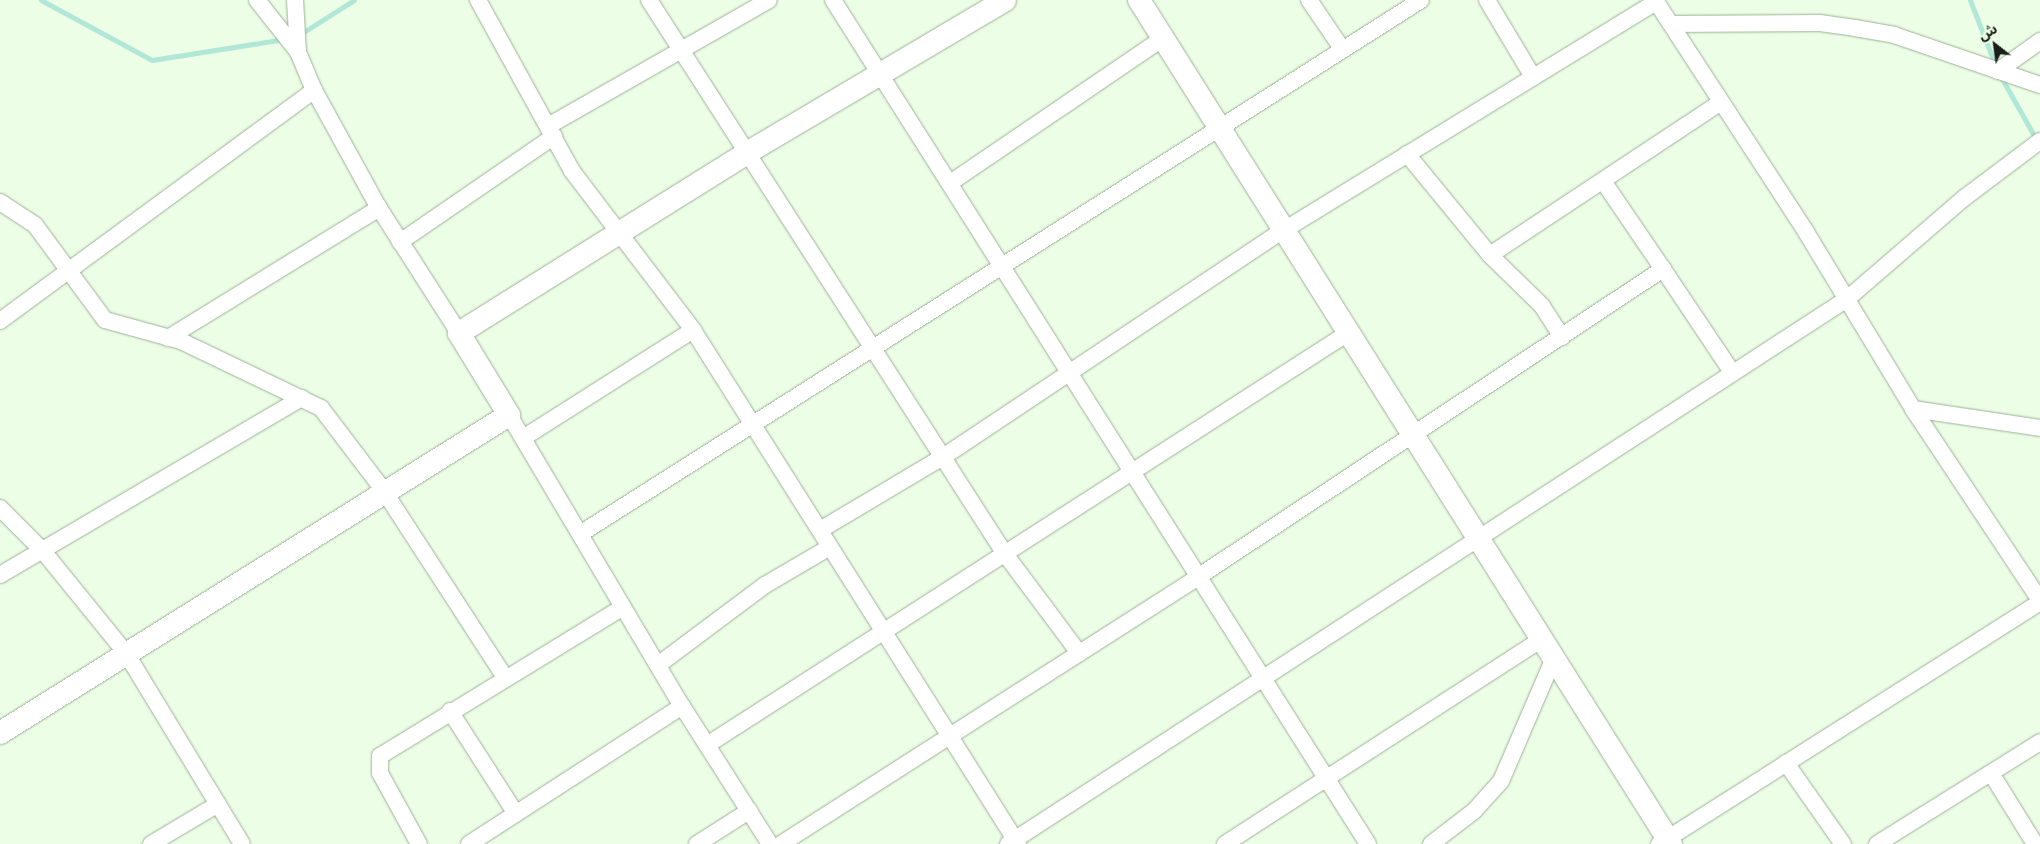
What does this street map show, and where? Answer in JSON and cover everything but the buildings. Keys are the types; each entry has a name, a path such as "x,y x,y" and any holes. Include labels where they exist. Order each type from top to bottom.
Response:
{"street":[{"path":"257,0 298,52 314,90 379,208 523,438 682,706 770,844"},
{"path":"295,0 298,52"},
{"path":"478,0 572,171 622,234 693,330 950,736 1014,842 1264,681 1477,536 1847,299 1964,198 2040,142"},
{"path":"649,0 745,154 875,350 1005,554 1079,653"},
{"path":"400,242 551,131 769,0"},
{"path":"833,0 878,77 950,184 1066,371 1368,844"},
{"path":"459,333 622,234 745,154 878,77 1005,0"},
{"path":"820,530 943,457 1066,371 1284,230 1656,1 1847,299 1913,409 2040,601 1666,842 1554,658 1348,333 1284,230 1139,0"},
{"path":"1309,0 1343,50"},
{"path":"580,534 755,427 1421,0"},
{"path":"1487,0 1533,77"},
{"path":"1671,24 1820,23 1894,34 2040,85"},
{"path":"950,184 1163,38"},
{"path":"1998,71 2040,41"},
{"path":"0,321 68,267 314,90"},
{"path":"1490,255 1721,102"},
{"path":"1407,154 1490,255 1542,306 1562,337"},
{"path":"1603,181 1732,372"},
{"path":"0,202 35,225 68,267 105,320 168,338 321,408 384,491 504,676"},
{"path":"168,338 379,208"},
{"path":"781,844 1198,577 1412,433 1562,337 1663,269"},
{"path":"523,438 693,330"},
{"path":"707,745 883,630 1133,475 1348,333"},
{"path":"0,575 302,398"},
{"path":"1913,409 2040,428"},
{"path":"0,733 384,491 509,415"},
{"path":"0,508 43,551 126,653 242,844"},
{"path":"658,665 765,585 830,547"},
{"path":"419,844 380,773 380,756 504,676 623,607"},
{"path":"1225,844 1542,639"},
{"path":"1431,844 1474,811 1501,782 1554,658"},
{"path":"469,844 682,706"},
{"path":"450,711 516,814"},
{"path":"1877,844 2040,742"},
{"path":"1786,763 1843,844"},
{"path":"1991,773 2035,844"},
{"path":"151,844 218,804"},
{"path":"698,844 749,810"}],"waterway":[{"path":"41,0 152,60 284,39"},
{"path":"299,35 354,0"},
{"path":"1970,0 1996,67"},
{"path":"2001,77 2036,139"}]}
